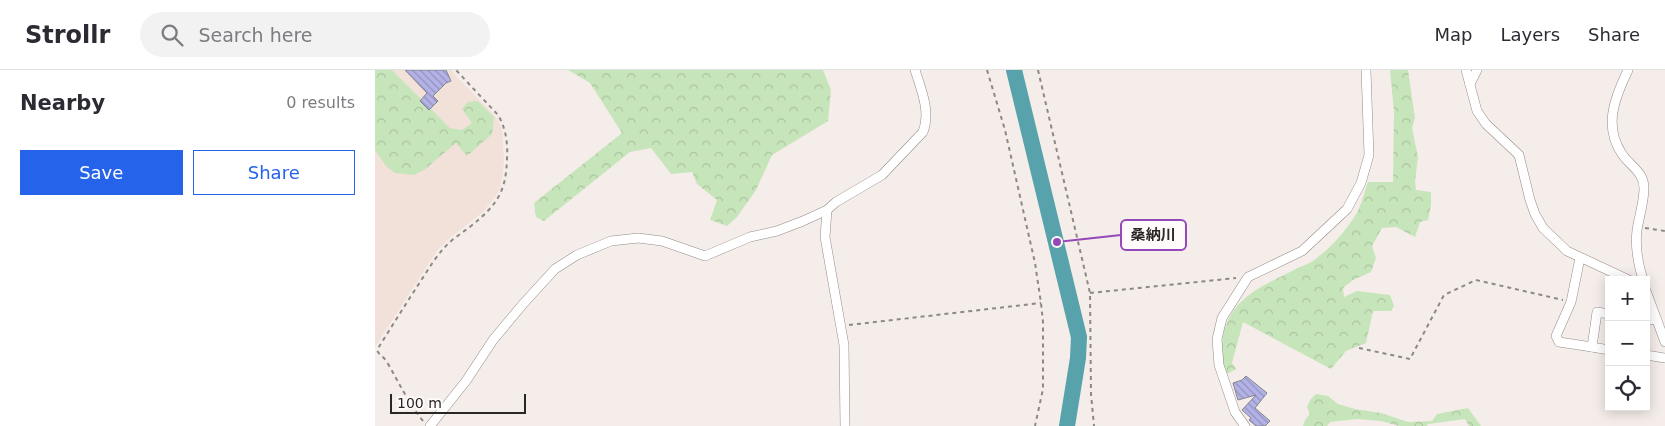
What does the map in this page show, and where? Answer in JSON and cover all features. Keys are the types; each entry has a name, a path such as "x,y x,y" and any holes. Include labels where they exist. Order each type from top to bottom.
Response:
{"street":[{"path":"430,426 466,381 493,340 523,304 555,269 577,255 611,240 638,238 661,241 705,256 750,237 777,231 803,221 827,210 836,202 882,175 923,132 926,124 927,113 915,70"},
{"path":"1245,426 1235,412 1219,364 1217,338 1222,318 1248,277 1302,251 1347,209 1361,183 1369,155 1366,70"},
{"path":"1466,70 1477,111 1486,124 1519,155 1530,200 1543,228 1567,251 1620,276"},
{"path":"1469,84 1477,70"},
{"path":"1627,70 1618,90 1611,116 1614,137 1622,154 1640,172 1644,187 1638,227 1637,259 1642,276"},
{"path":"827,210 825,237 845,360 845,426"},
{"path":"1579,258 1571,302 1557,336 1559,342 1605,349"},
{"path":"1650,302 1665,342"},
{"path":"1592,347 1597,312 1605,313"},
{"path":"1650,319 1657,320"},
{"path":"1650,356 1665,358"}],"path":[{"path":"430,426 409,404 385,360 378,354 377,350 444,248 486,214 502,191 506,175 507,148 503,122 456,70"},
{"path":"987,70 1005,130 1035,264 1041,303 1043,322 1043,388 1035,426"},
{"path":"1038,70 1090,294 1091,394 1094,426"},
{"path":"1638,227 1665,231"},
{"path":"1090,294 1248,277"},
{"path":"1359,348 1410,359 1444,295 1476,280 1571,302"},
{"path":"840,326 1041,303"}],"shaded area":[{"path":"375,70 452,70 496,117 502,128 504,161 499,191 483,212 438,249 375,347"}],"green space":[{"path":"375,70 392,70 450,128 462,130 472,123 462,109 468,102 478,101 494,117 492,134 467,156 456,143 424,170 414,175 395,173 386,166 375,150"},
{"path":"568,70 823,70 831,90 828,121 772,155 756,190 737,217 727,226 710,220 717,200 697,184 692,172 671,174 651,148 630,152 544,221 536,217 534,203 622,133 590,83"},
{"path":"1390,70 1408,70 1415,118 1412,128 1418,157 1415,181 1416,190 1431,192 1428,220 1420,222 1415,237 1396,227 1382,228 1372,246 1376,258 1371,272 1353,280 1343,288 1344,297 1357,291 1390,295 1394,306 1391,311 1373,311 1366,343 1346,351 1331,369 1243,322 1232,363 1236,369 1227,374 1222,356 1222,346 1227,323 1233,311 1241,302 1262,286 1314,260 1330,247 1358,211 1368,182 1393,182 1394,112"},
{"path":"1316,394 1328,396 1338,404 1381,413 1408,422 1432,421 1437,414 1468,408 1481,426 1469,426 1465,419 1428,424 1427,426 1399,426 1381,421 1357,419 1330,422 1327,426 1303,426 1310,414 1307,407 1310,400"}],"building":[{"path":"405,70 446,70 451,81 446,83 433,96 438,101 429,110 420,101 427,93"},
{"path":"1246,376 1267,393 1255,408 1270,421 1265,426 1256,426 1249,420 1251,418 1242,410 1256,395 1238,400 1233,383 1242,380"}],"waterway":[{"path":"1014,70 1079,337 1078,358 1067,426"}],"place":[{"name":"桑納川","path":"1057,242"}]}
